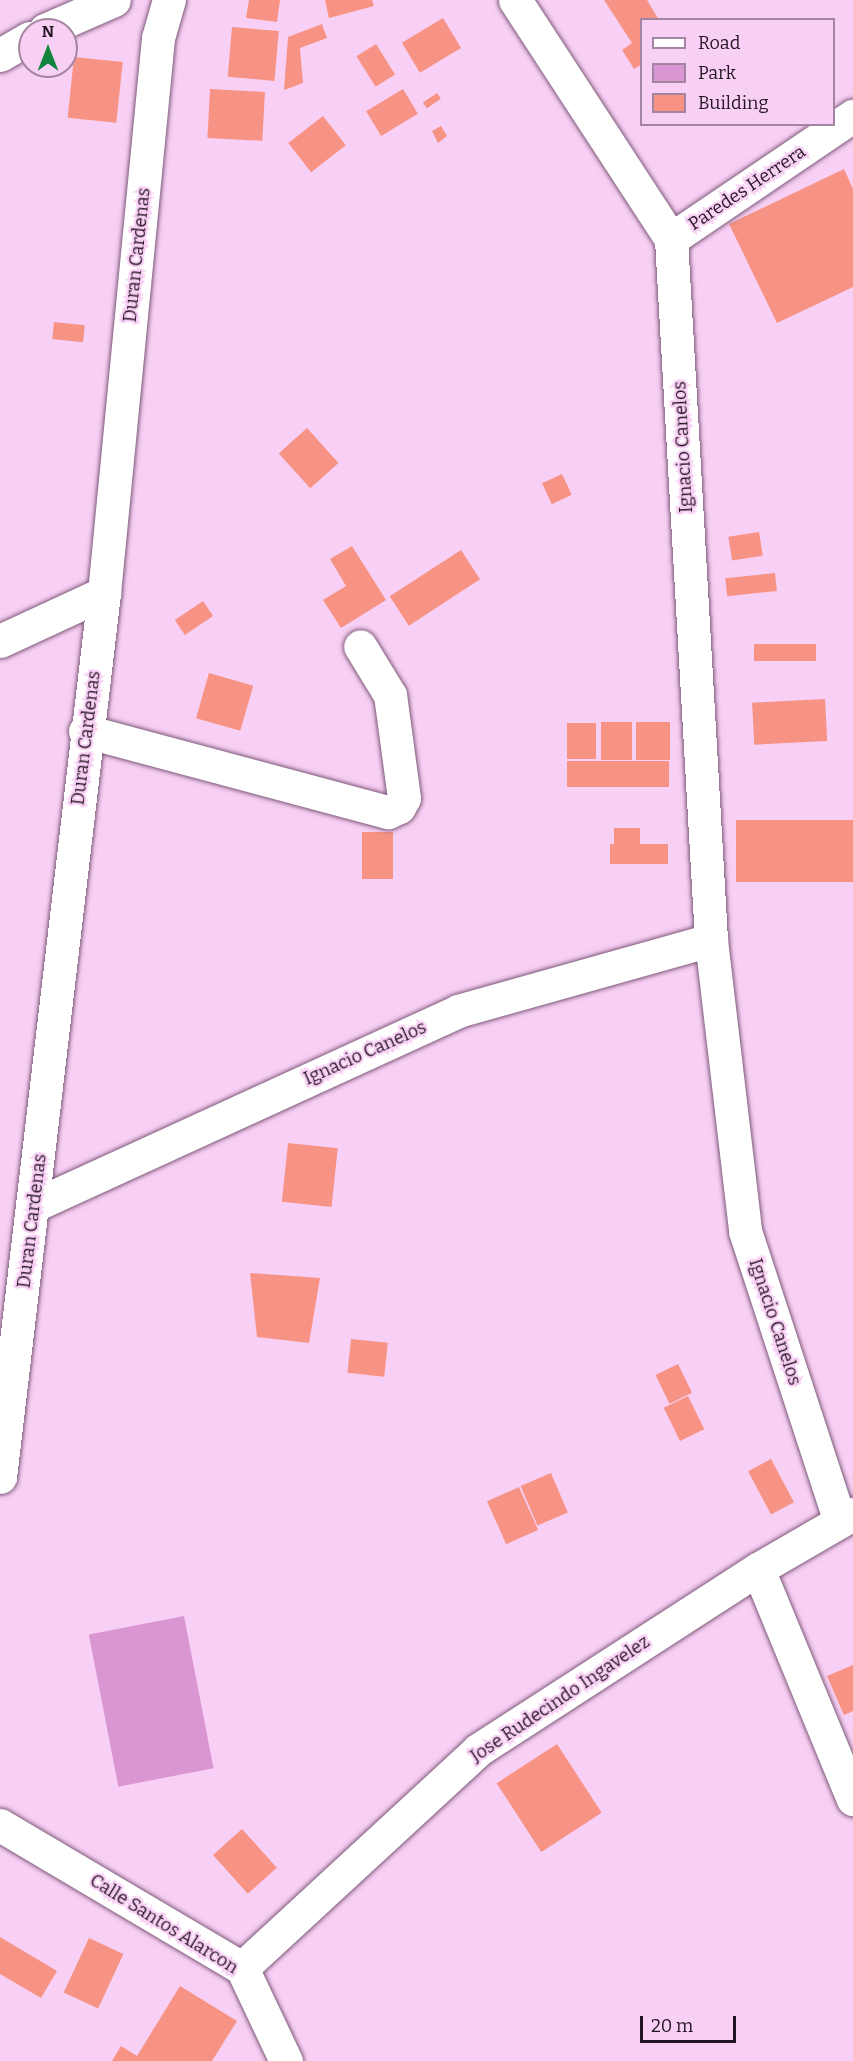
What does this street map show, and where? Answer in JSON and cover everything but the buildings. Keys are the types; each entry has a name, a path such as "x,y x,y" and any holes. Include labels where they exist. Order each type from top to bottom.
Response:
{"street":[{"path":"73,18 114,0"},
{"name":"Duran Cardenas","path":"0,1477 5,1404 35,1205 85,730 105,592 158,38 169,0"},
{"name":"Ignacio Canelos","path":"515,0 671,239 711,940 745,1231 846,1518"},
{"name":"Paredes Herrera","path":"671,239 853,116"},
{"path":"0,641 105,592"},
{"path":"85,730 388,812 399,807 404,798 390,695 360,646"},
{"name":"Ignacio Canelos","path":"35,1205 459,1011 711,940"},
{"name":"Jose Rudecindo Ingavelez","path":"242,1968 478,1750 758,1569 846,1518"},
{"path":"758,1569 853,1799"},
{"name":"Calle Santos Alarcon","path":"0,1825 242,1968 286,2061"}],"green space":[{"path":"184,1616 214,1768 118,1787 89,1635"}]}
